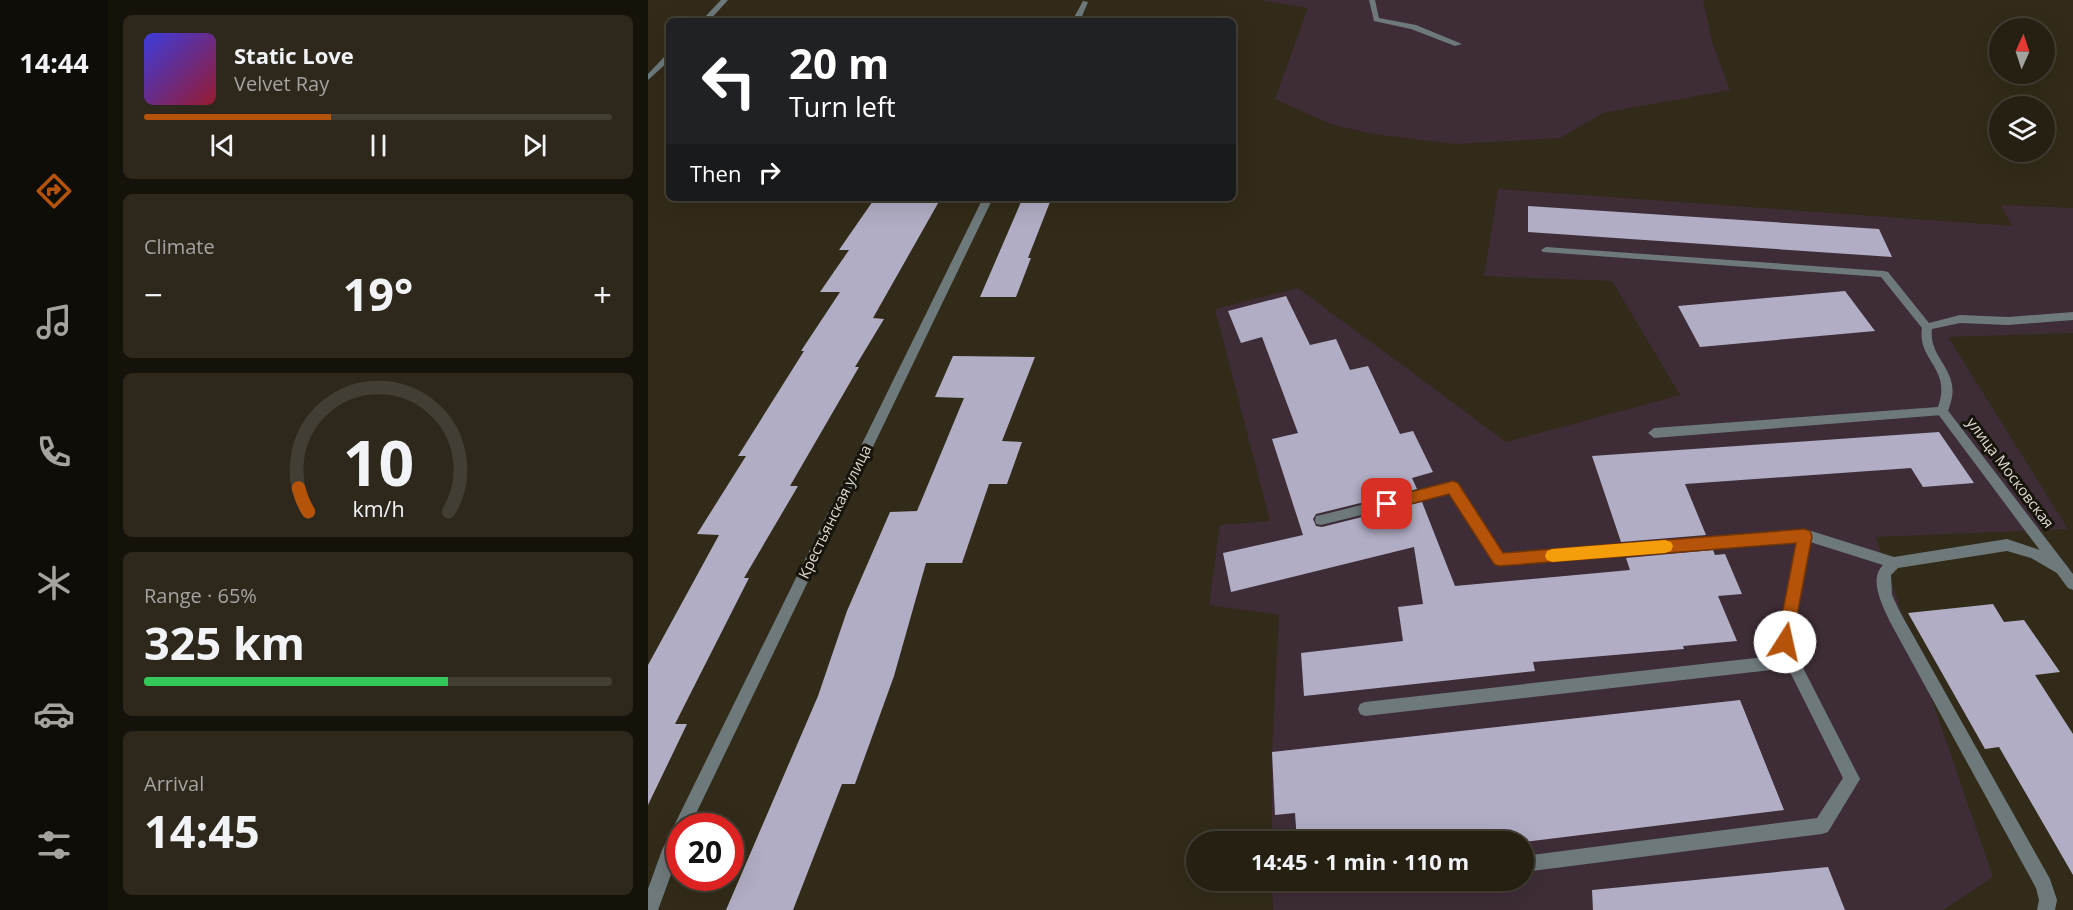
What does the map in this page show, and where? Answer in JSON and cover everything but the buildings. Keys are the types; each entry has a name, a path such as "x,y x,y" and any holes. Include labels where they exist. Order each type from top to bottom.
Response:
{"street":[{"path":"708,18 725,0"},
{"path":"1372,0 1376,20 1413,27 1458,44"},
{"path":"1077,18 1085,2"},
{"path":"648,78 666,60"},
{"name":"Крестьянская улица","path":"688,813 987,201"},
{"path":"1546,250 1884,274 1927,327"},
{"path":"1927,327 1960,319 2008,321 2073,316"},
{"path":"1654,433 1942,411 1949,396 1948,380 1924,336 1927,327"},
{"name":"улица Московская","path":"1942,411 2073,584"},
{"path":"1321,520 1453,487 1499,560 1804,536 1894,563 2007,545 2035,554 2063,571"},
{"path":"1534,863 1822,826 1852,779 1785,642 1804,536"},
{"path":"1894,563 1884,573 1885,595 1895,617 2044,885 2048,900 2046,910"},
{"path":"1365,709 1792,660"},
{"path":"649,910 666,862"}],"shaded area":[{"path":"1259,0 1703,0 1713,45 1730,90 1603,113 1560,138 1455,144 1374,134 1333,125 1275,99 1308,8"},
{"path":"1498,189 2012,226 2001,205 2073,208 2073,333 1948,337 2068,529 1876,537 1993,877 1943,910 1273,910 1272,891 1534,891 1534,831 1272,831 1272,752 1279,615 1209,605 1220,525 1270,521 1215,309 1298,288 1506,442 1680,395 1612,281 1484,276"}],"slow traffic":[{"path":"1552,556 1665,546"}],"route":[{"path":"1387,504 1453,487 1499,560 1804,536 1785,642"}]}
